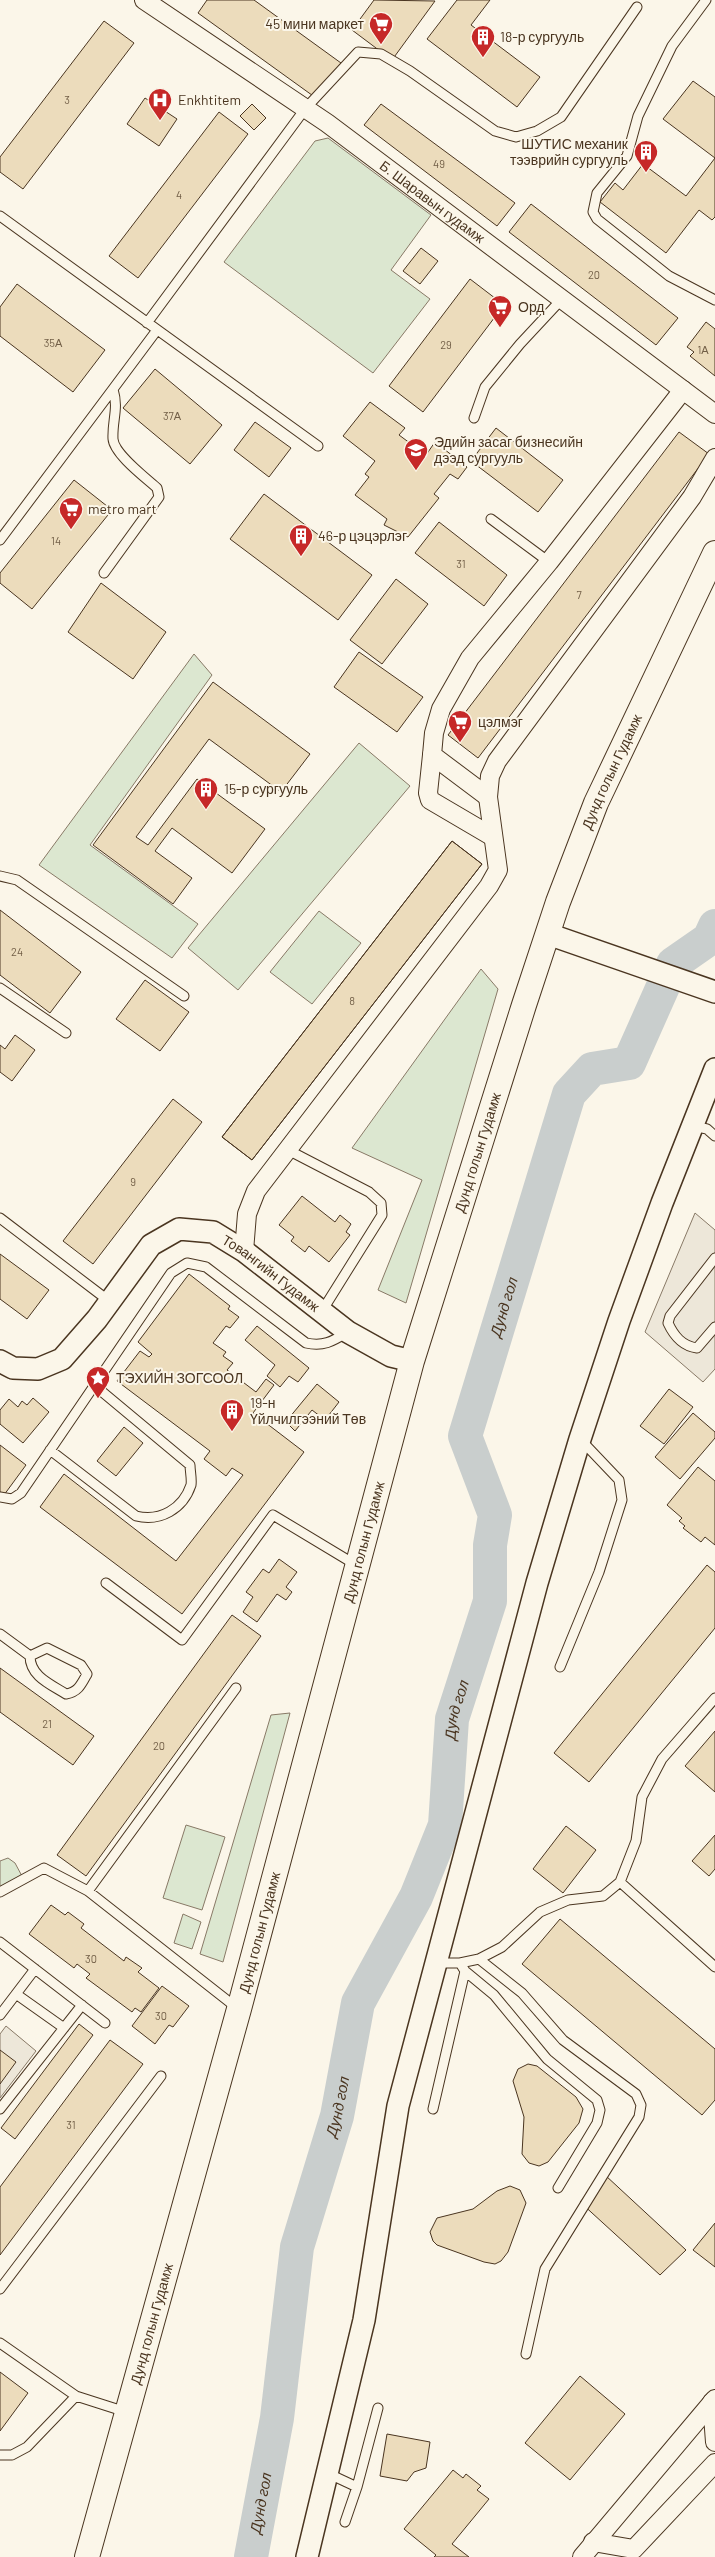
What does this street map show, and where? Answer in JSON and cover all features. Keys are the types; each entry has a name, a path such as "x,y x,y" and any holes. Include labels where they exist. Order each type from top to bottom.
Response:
{"main road":[{"name":"Дунд голын Гудамж","path":"87,2557 239,2009 412,1361 524,1005 559,938 558,902 596,804 715,552"}],"street":[{"name":"Б. Шаравын гудамж","path":"144,0 327,123 715,414"},
{"path":"493,837 430,800 428,793 434,733 441,709 470,658 549,562 683,390"},
{"path":"244,1251 247,1214 256,1191 364,1046 489,886 498,870 488,797 490,776 497,761 692,498 715,458"},
{"path":"432,756 488,797"},
{"path":"559,938 715,992"},
{"path":"311,2555 327,2473 364,2320 398,2106 537,1583 580,1439 626,1303 715,1069"},
{"name":"Товангийн Гудамж","path":"0,1361 13,1368 38,1369 62,1359 110,1302 151,1245 179,1229 214,1232 244,1251 348,1332 391,1356 412,1361"},
{"path":"714,2401 715,2442"},
{"path":"582,2557 714,2401"},
{"path":"593,2542 634,2549 715,2463"}],"lane":[{"path":"706,0 672,46 638,116 627,156 597,193 593,212 597,219 669,276 715,300"},
{"path":"147,323 305,110 358,52 381,54 410,71 495,131 516,136 537,131 561,117 637,7"},
{"path":"0,216 318,446"},
{"path":"474,418 485,387 520,344 561,300"},
{"path":"0,540 157,330"},
{"path":"104,573 159,497 157,488 116,450 113,439 117,402 112,389"},
{"path":"491,519 549,562"},
{"path":"0,876 17,880 184,996"},
{"path":"0,988 66,1032"},
{"path":"693,1126 707,1129 715,1136"},
{"path":"288,1150 369,1192 381,1203 382,1215 322,1311"},
{"path":"0,1218 110,1302"},
{"path":"715,1258 670,1316 668,1323 672,1332 681,1342 690,1347 697,1348 715,1327"},
{"path":"0,1498 12,1499 21,1493 171,1273 187,1263 206,1267 306,1343 320,1346 332,1342 348,1332"},
{"path":"50,1450 136,1516 150,1520 166,1514 182,1502 192,1484 190,1466 94,1386"},
{"path":"560,1667 599,1572 622,1500 619,1480 580,1439"},
{"path":"106,1583 182,1640 273,1515 358,1567"},
{"path":"0,1634 30,1656"},
{"path":"47,1648 81,1664 87,1674 79,1689 74,1693 66,1694 38,1675 30,1667 30,1656 47,1648"},
{"path":"88,1891 236,1688"},
{"path":"462,1967 502,1947 540,1912 568,1900 604,1896 620,1882 636,1840 642,1797 662,1759 715,1698"},
{"path":"0,1892 44,1868 88,1891 239,2009"},
{"path":"620,1882 715,1967"},
{"path":"0,1942 105,2022"},
{"path":"479,1959 522,1993 550,2028 563,2040 636,2094 641,2105 638,2117 545,2269 526,2354"},
{"path":"437,1963 462,1967 494,1995 547,2059 597,2100 600,2110 597,2124 558,2188"},
{"path":"433,2109 462,1967"},
{"path":"0,2015 35,1969"},
{"path":"16,1994 64,2028"},
{"path":"0,2109 82,2005"},
{"path":"0,2289 161,2076"},
{"path":"0,2343 76,2396 126,2412"},
{"path":"0,2455 12,2455 27,2447 76,2396"},
{"path":"346,2522 378,2408"},
{"path":"327,2473 357,2487"}],"green space":[{"path":"328,138 431,215 391,270 430,299 373,373 224,262 315,141"},
{"path":"194,654 212,675 90,845 198,924 172,958 39,865"},
{"path":"359,743 410,786 238,990 188,948"},
{"path":"319,911 361,943 312,1004 270,972"},
{"path":"481,969 498,989 406,1303 378,1290 422,1180 352,1148"},
{"path":"290,1713 223,1962 200,1954 271,1715"},
{"path":"186,1825 225,1837 202,1910 163,1898"},
{"path":"8,1858 15,1863 23,1878 0,1887 0,1861"},
{"path":"183,1914 201,1922 192,1949 174,1943"}],"shaded area":[{"path":"695,1213 715,1230 715,1369 703,1382 645,1332"},
{"path":"6,2026 36,2051 0,2098 0,2034"}],"building":[{"path":"207,0 254,0 341,63 316,98 198,13"},
{"path":"374,0 435,1 392,60 352,30"},
{"name":"18-р сургууль","path":"457,0 490,0 471,25 540,77 517,107 427,39"},
{"path":"104,21 134,43 23,189 0,172 0,157"},
{"path":"693,81 715,97 715,158 663,119"},
{"path":"145,98 177,119 159,146 127,124"},
{"path":"252,104 266,118 254,130 240,116"},
{"path":"381,104 515,203 497,226 364,125"},
{"path":"219,112 248,134 138,278 109,256"},
{"name":"ШУТИС механик тээврийн сургууль","path":"715,158 715,217 712,220 699,210 666,253 600,202 615,183 623,190 643,164 686,196"},
{"path":"531,204 678,318 656,345 509,232"},
{"path":"421,248 438,261 420,284 403,271"},
{"path":"470,279 504,305 423,412 389,386"},
{"path":"17,284 105,350 73,392 0,336 0,307"},
{"path":"706,322 715,329 715,376 690,356 694,352 687,347"},
{"path":"155,369 222,425 190,464 123,408"},
{"name":"Эдийн засаг бизнесийн дээд сургууль","path":"370,402 405,428 399,435 426,455 435,442 467,467 458,479 450,474 434,494 439,498 408,537 384,525 387,519 355,495 369,477 365,474 375,461 343,436"},
{"path":"255,422 291,448 269,477 234,450"},
{"path":"496,428 563,480 538,512 471,461"},
{"path":"679,432 709,454 478,758 448,735"},
{"path":"74,480 112,510 32,609 0,583 0,573"},
{"name":"46-р цэцэрлэг","path":"264,494 372,575 338,620 230,539"},
{"path":"439,522 507,575 484,606 415,553"},
{"path":"396,579 428,604 382,664 350,640"},
{"path":"101,583 166,632 133,679 68,632"},
{"path":"359,652 423,697 397,732 334,687"},
{"name":"15-р сургууль","path":"213,682 310,754 281,792 209,739 136,837 148,845 197,779 265,829 232,873 172,828 155,851 192,878 173,904 93,845"},
{"path":"452,841 482,864 252,1160 222,1137"},
{"path":"452,841 482,864 252,1160 222,1137"},
{"path":"0,910 81,972 50,1013 0,975"},
{"path":"145,980 189,1012 160,1051 116,1019"},
{"path":"15,1035 35,1050 12,1081 0,1072 0,1045 5,1049"},
{"path":"173,1099 202,1122 93,1264 63,1241"},
{"path":"302,1196 335,1222 340,1215 351,1224 346,1232 350,1235 329,1262 309,1246 305,1252 291,1241 294,1237 279,1225"},
{"path":"0,1254 49,1290 27,1319 0,1299"},
{"name":"19-н Үйлчилгээний Төв","path":"189,1274 230,1306 228,1309 239,1317 230,1328 226,1326 213,1343 226,1352 223,1356 233,1363 227,1370 256,1392 266,1379 274,1385 253,1413 304,1452 182,1614 40,1507 64,1474 176,1561 243,1475 232,1468 226,1476 204,1459 210,1451 117,1381 140,1351 149,1357 152,1354 138,1342"},
{"path":"257,1326 309,1368 298,1382 289,1376 280,1387 267,1376 275,1365 245,1340"},
{"path":"317,1384 339,1402 325,1420 312,1410 295,1431 289,1425 292,1421 289,1418"},
{"path":"669,1389 693,1407 664,1444 640,1426"},
{"path":"33,1398 49,1412 23,1443 0,1424 0,1410 9,1399 18,1407 22,1401 27,1405"},
{"path":"693,1413 715,1432 715,1438 680,1479 655,1457"},
{"path":"124,1427 143,1443 116,1476 97,1461"},
{"path":"0,1445 26,1465 4,1495 0,1492"},
{"path":"698,1467 715,1481 715,1545 705,1537 701,1542 683,1528 685,1526 679,1521 682,1518 667,1505"},
{"path":"279,1559 297,1572 286,1587 292,1592 286,1600 277,1594 257,1622 243,1612 253,1597 246,1592 263,1569 269,1573"},
{"path":"707,1565 715,1572 715,1628 589,1782 554,1753"},
{"path":"232,1615 261,1636 86,1876 57,1855"},
{"path":"0,1668 94,1736 73,1765 0,1712"},
{"path":"715,1731 715,1792 685,1766"},
{"path":"566,1826 596,1850 563,1893 533,1869"},
{"path":"715,1835 715,1869 709,1876 692,1861"},
{"path":"51,1905 65,1915 68,1912 84,1924 81,1928 124,1961 126,1957 142,1968 138,1972 159,1988 141,2012 135,2008 132,2012 86,1978 90,1974 77,1964 74,1968 29,1934"},
{"path":"560,1919 715,2049 715,2100 702,2115 522,1964"},
{"path":"162,1986 189,2006 173,2027 169,2025 155,2044 132,2026"},
{"path":"79,2024 93,2035 15,2139 1,2128"},
{"path":"110,2040 143,2064 0,2255 0,2187"},
{"path":"0,2050 16,2062 0,2084"},
{"path":"528,2064 537,2066 576,2097 583,2109 579,2123 548,2162 539,2166 529,2163 522,2154 524,2117 513,2081 518,2069"},
{"path":"605,2175 686,2250 660,2275 580,2202"},
{"path":"510,2186 520,2190 526,2203 508,2252 501,2261 495,2264 484,2262 437,2245 433,2241 430,2232 437,2218 473,2209 497,2191"},
{"path":"715,2223 715,2267 693,2250"},
{"path":"0,2372 28,2393 0,2431"},
{"path":"580,2376 625,2414 570,2480 525,2443"},
{"path":"387,2434 430,2442 426,2468 414,2472 407,2481 380,2476"},
{"path":"453,2470 463,2478 466,2474 481,2486 477,2490 489,2499 452,2544 469,2557 434,2557 436,2555 404,2529"}],"waterway":[{"name":"Дунд гол","path":"251,2557 277,2418 297,2247 337,2116 358,2003 416,1897 445,1825 452,1719 490,1601 490,1545 495,1515 465,1436 569,1094 592,1069 629,1063 673,964 709,939 715,926"}],"place":[{"name":"45 мини маркет","path":"381,45"},
{"name":"18-р сургууль","path":"483,58"},
{"name":"Enkhtitem","path":"160,121"},
{"name":"ШУТИС механик тээврийн сургууль","path":"646,173"},
{"name":"Орд","path":"500,328"},
{"name":"Эдийн засаг бизнесийн дээд сургууль","path":"416,471"},
{"name":"metro mart","path":"71,530"},
{"name":"46-р цэцэрлэг","path":"301,557"},
{"name":"цэлмэг","path":"460,743"},
{"name":"15-р сургууль","path":"206,810"},
{"name":"ТЭХИЙН ЗОГСООЛ","path":"98,1399"},
{"name":"19-н Үйлчилгээний Төв","path":"232,1432"}]}
